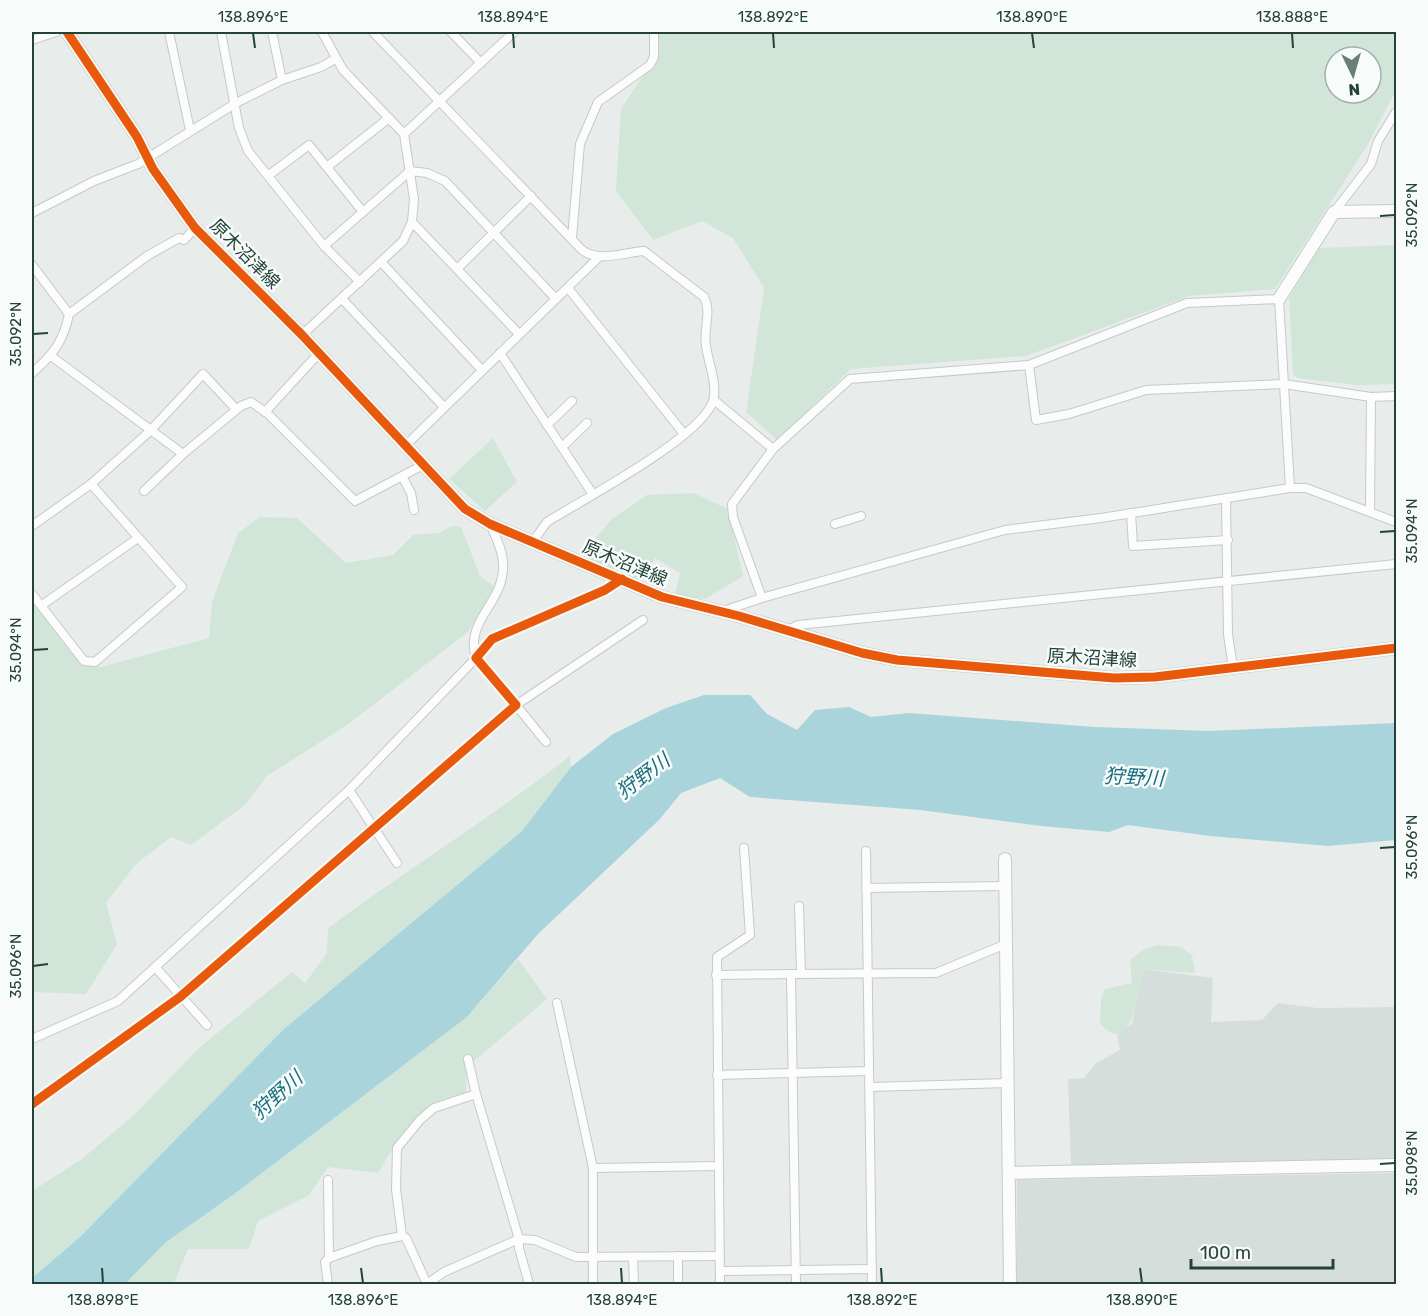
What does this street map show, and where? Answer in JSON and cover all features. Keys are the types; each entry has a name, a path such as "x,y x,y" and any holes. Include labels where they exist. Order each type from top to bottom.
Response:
{"main road":[{"name":"原木沼津線","path":"67,32 131,127 147,159 195,228 302,335 465,509 490,524 662,597 788,630 862,653 897,660 1114,678 1155,677 1396,648"},
{"path":"1279,299 1334,212 1396,211"},
{"path":"1005,859 1010,1284"},
{"path":"1009,1173 1396,1165"}],"street":[{"path":"32,40 56,32"},
{"path":"169,32 190,130"},
{"path":"221,32 239,128 248,151 324,246 360,282"},
{"path":"272,32 282,80"},
{"path":"302,335 403,241 412,222 414,199 409,148 404,134 335,58 322,32"},
{"path":"373,32 588,255 644,251 704,297 709,306 705,332 714,400 773,449"},
{"path":"451,32 482,63"},
{"path":"404,134 514,32"},
{"path":"572,238 580,144 598,102 650,65 654,57 654,32"},
{"path":"32,213 94,181 147,159 236,103 282,80 321,67 335,58"},
{"path":"1334,212 1371,165 1378,141 1396,112"},
{"path":"327,167 389,118"},
{"path":"269,175 309,146 363,212"},
{"path":"324,246 410,171 427,172 446,181 556,299"},
{"path":"457,269 531,196"},
{"path":"412,222 519,334"},
{"path":"32,373 51,356 66,330 69,314 147,256 179,238 184,240 195,228"},
{"path":"405,446 599,256"},
{"path":"382,263 482,370"},
{"path":"32,266 69,314"},
{"path":"568,288 684,434"},
{"path":"342,299 444,407"},
{"path":"762,597 733,517 732,504 773,449 850,379 1029,365 1187,303 1279,299 1290,488"},
{"path":"265,412 319,353"},
{"path":"500,353 592,493"},
{"path":"51,356 183,454"},
{"path":"1029,365 1036,420 1069,414 1146,390 1284,384 1371,397 1396,396"},
{"path":"32,526 91,484 150,431 203,374 236,409"},
{"path":"1370,511 1371,397"},
{"path":"533,541 547,522 670,447 714,400"},
{"path":"547,424 572,401"},
{"path":"144,491 236,409 251,402 265,412 355,501 423,465"},
{"path":"562,447 587,423"},
{"path":"402,476 411,493 414,510"},
{"path":"32,594 84,661 95,662 182,587 91,484"},
{"path":"720,612 762,597 1005,530 1290,488 1306,488 1396,522"},
{"path":"1226,498 1228,634 1233,668"},
{"path":"1131,513 1133,546 1228,540"},
{"path":"835,524 861,516"},
{"path":"490,524 503,564 500,591 473,632 472,645 476,658 546,742"},
{"path":"42,605 138,538"},
{"path":"788,630 798,625 1094,597 1229,580 1396,564"},
{"path":"32,1039 106,1008 155,967 349,790 492,639 605,590 622,579"},
{"path":"32,1104 180,997 516,705 643,620"},
{"path":"349,790 398,862"},
{"path":"720,1284 716,975 717,957 750,935 744,849"},
{"path":"866,851 872,1284"},
{"path":"866,888 1005,886"},
{"path":"799,906 801,974"},
{"path":"716,975 936,973 1006,944"},
{"path":"155,967 207,1025"},
{"path":"791,974 796,1284"},
{"path":"557,1003 593,1168 593,1284"},
{"path":"468,1059 476,1094 519,1239 519,1248 529,1284"},
{"path":"717,1075 869,1071"},
{"path":"870,1087 1008,1083"},
{"path":"476,1094 435,1108 420,1120 397,1148 396,1188 402,1236 406,1238 427,1284 444,1272 519,1239 536,1240 576,1257 720,1256"},
{"path":"593,1168 719,1166"},
{"path":"328,1180 329,1258"},
{"path":"328,1284 325,1263 329,1258 377,1241 402,1236"},
{"path":"678,1256 678,1284"},
{"path":"633,1257 634,1284"},
{"path":"720,1271 872,1269"}],"shaded area":[{"path":"1143,969 1213,978 1211,1022 1262,1020 1278,1003 1318,1008 1396,1007 1396,1160 1071,1165 1068,1079 1084,1078 1096,1063 1120,1050 1117,1034 1132,1024"},
{"path":"1396,1173 1396,1284 1017,1284 1017,1180"}],"green space":[{"path":"657,32 1396,32 1396,90 1367,146 1275,289 1189,296 1026,356 851,369 777,440 746,412 764,288 733,238 702,221 653,240 616,191 621,109 650,65"},
{"path":"1396,245 1396,384 1356,385 1298,378 1293,374 1289,298 1319,248"},
{"path":"493,438 517,482 485,511 449,479"},
{"path":"694,493 728,509 743,576 705,599 675,596 680,573 655,558 639,581 610,570 582,555 612,519 647,495"},
{"path":"260,517 297,518 346,563 393,555 413,535 438,533 452,526 461,527 480,576 495,587 468,632 347,725 267,776 245,805 191,845 171,837 136,864 106,903 117,944 86,994 32,992 32,602 80,663 101,667 209,638 212,602 238,533"},
{"path":"570,756 571,767 522,831 284,1029 81,1236 32,1278 32,1191 82,1159 134,1115 200,1047 292,972 305,983 327,953 328,928"},
{"path":"1158,945 1181,947 1192,955 1195,973 1143,969 1131,1020 1120,1033 1110,1032 1100,1024 1101,999 1105,989 1132,983 1130,960 1143,950"},
{"path":"518,959 547,999 467,1067 466,1092 435,1103 418,1116 403,1134 378,1173 328,1167 309,1195 258,1221 249,1249 188,1249 175,1281 167,1284 125,1284 165,1243 237,1192 467,1017"}],"water":[{"name":"狩野川","path":"704,695 750,695 767,714 797,730 815,710 849,707 871,717 909,713 1095,727 1209,731 1396,723 1396,840 1328,846 1210,836 1128,825 1109,832 1041,826 920,810 750,797 720,778 681,793 660,819 538,934 467,1017 237,1192 165,1243 125,1284 32,1284 32,1278 81,1236 284,1029 522,831 571,767 613,734 666,708"}],"cycle path":[{"path":"67,32 137,137 153,169 195,228 302,335 465,509 490,524 662,597 739,616 862,653 897,660 1114,678 1155,677 1396,648"},
{"path":"32,1104 180,997 516,705 476,658 492,639 605,590 622,579"}]}
